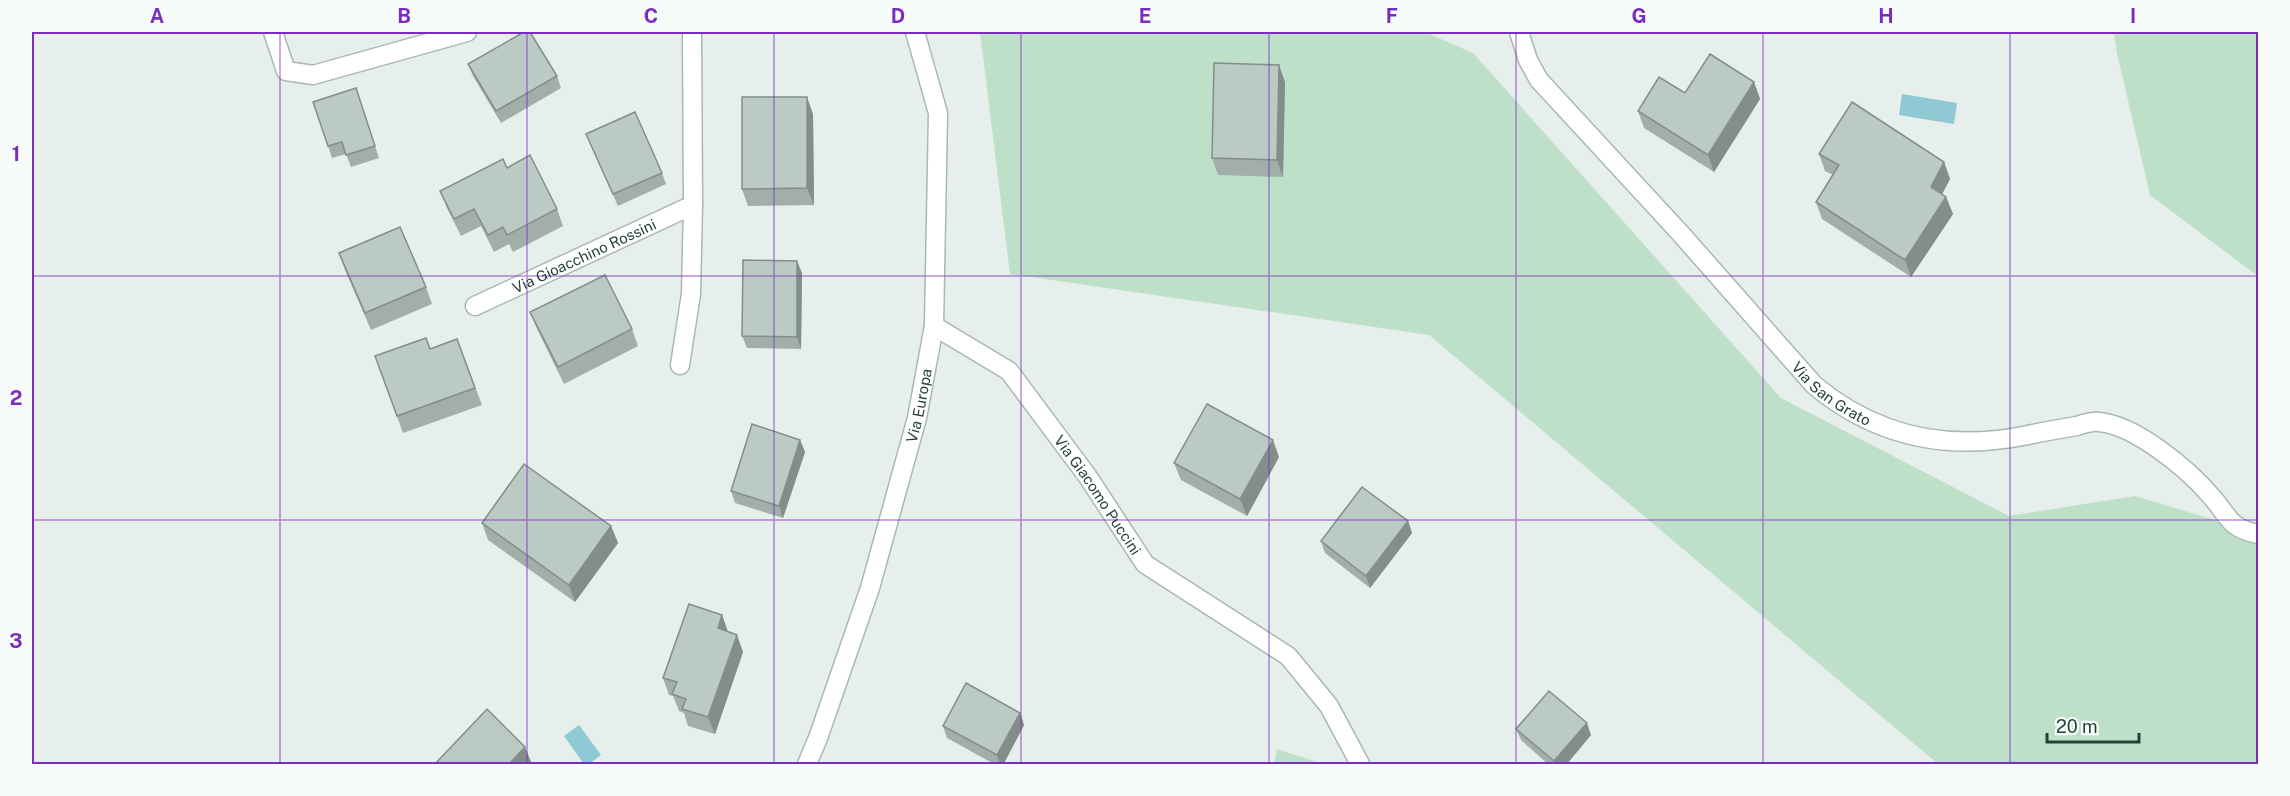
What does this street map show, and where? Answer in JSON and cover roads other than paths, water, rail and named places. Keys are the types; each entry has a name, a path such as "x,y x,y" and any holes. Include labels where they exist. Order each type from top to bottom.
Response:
{"street":[{"path":"273,32 286,71 313,75 467,32"},
{"path":"680,365 691,294 692,32"},
{"name":"Via Europa","path":"807,765 870,588 917,418 934,326 938,113 915,32"},
{"name":"Via San Grato","path":"1520,32 1528,60 1539,80 1681,234 1814,385 1829,397 1892,431 1934,440 1974,443 1995,441 2098,421 2134,433 2165,454 2211,495 2234,526 2259,534"},
{"name":"Via Gioacchino Rossini","path":"475,306 693,205"},
{"name":"Via Giacomo Puccini","path":"934,326 1009,371 1088,477 1145,564 1288,656 1329,706 1360,765"}],"water":[{"path":"1902,94 1957,103 1954,124 1899,115"},
{"path":"579,725 601,755 589,764 584,764 564,736"}]}
